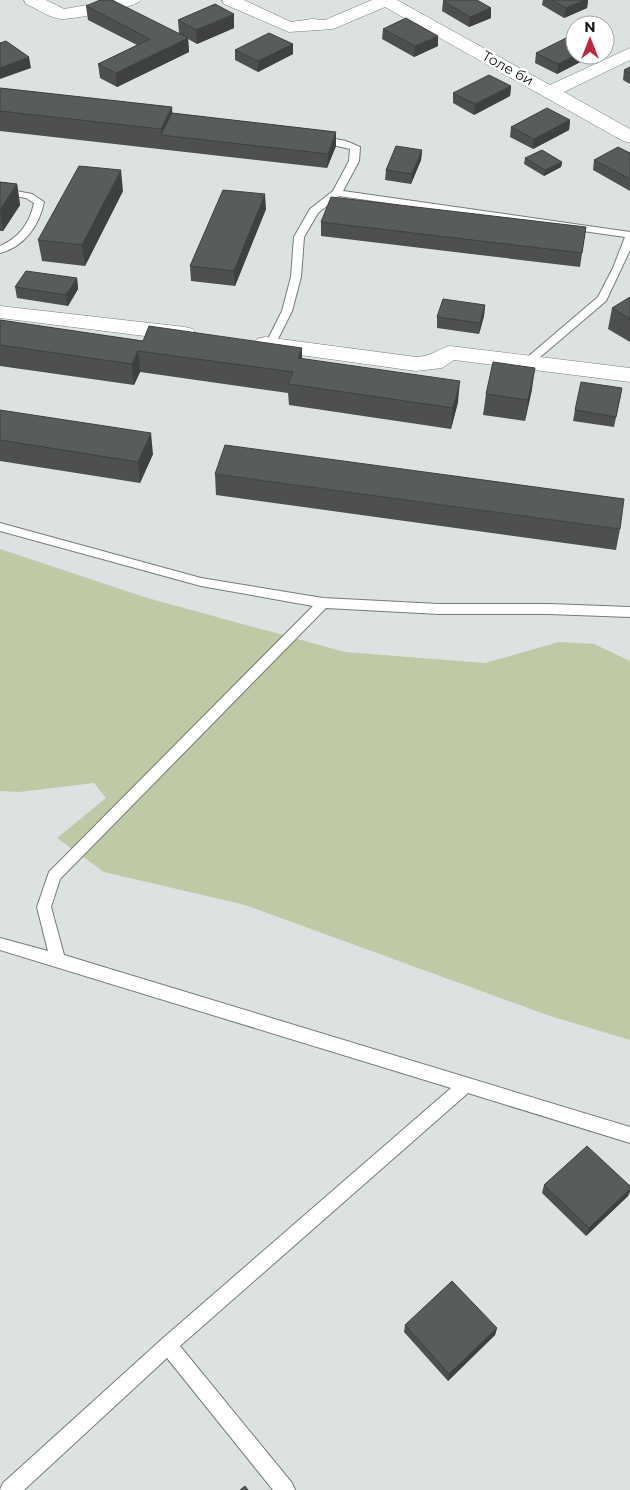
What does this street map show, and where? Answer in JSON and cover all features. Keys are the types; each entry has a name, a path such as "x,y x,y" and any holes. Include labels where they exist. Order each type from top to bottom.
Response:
{"street":[{"path":"32,0 62,14 123,4 133,0"},
{"path":"230,0 289,27 312,24 327,25 386,0"},
{"name":"Толе би","path":"386,0 630,137"},
{"path":"550,92 630,53"},
{"path":"0,312 208,337"},
{"path":"246,342 416,364 434,363 450,353 630,375"}],"lane":[{"path":"270,345 287,311 296,277 299,237 314,211 337,193 354,161 355,148 343,143 304,137"},
{"path":"0,191 29,196 39,202 37,216 28,230 12,246 0,250"},
{"path":"337,193 630,236 618,268 602,300 568,326 528,362"},
{"path":"0,527 201,582 323,603 440,608 630,612"},
{"path":"58,960 44,907 54,876 323,603"},
{"path":"0,944 58,960 630,1135"},
{"path":"10,1490 168,1345 467,1084"},
{"path":"168,1345 285,1490"}],"green space":[{"path":"0,549 144,597 345,652 485,663 559,642 594,644 630,661 630,1040 550,1016 245,905 104,872 57,838 106,798 94,783 19,792 0,791"}],"building":[{"path":"100,0 112,0 188,38 116,73 98,64 150,39 86,6"},
{"path":"477,0 491,8 470,17 443,1"},
{"path":"552,0 585,0 566,8"},
{"path":"215,4 234,14 196,30 178,20"},
{"path":"406,18 438,36 415,46 383,29"},
{"path":"269,33 293,44 258,61 235,50"},
{"path":"565,38 565,60 558,64 536,53"},
{"path":"6,41 29,57 0,68 0,43"},
{"path":"630,67 630,73 624,70"},
{"path":"489,75 511,86 475,104 453,93"},
{"path":"0,88 172,107 161,129 0,111"},
{"path":"547,108 570,120 534,139 511,127"},
{"path":"172,113 336,132 328,154 161,135"},
{"path":"396,146 422,150 412,174 386,170"},
{"path":"618,147 630,153 630,179 594,160"},
{"path":"542,150 562,162 545,170 525,158"},
{"path":"79,166 121,170 82,245 38,240"},
{"path":"0,182 17,184 0,210"},
{"path":"223,190 265,194 234,271 190,266"},
{"path":"331,197 586,227 582,253 321,222"},
{"path":"26,271 77,278 66,295 15,287"},
{"path":"630,297 630,319 612,308"},
{"path":"443,299 485,305 480,323 437,317"},
{"path":"0,320 143,341 149,326 302,348 298,358 460,381 453,408 288,384 293,372 138,351 132,364 0,345"},
{"path":"493,362 535,368 528,400 486,394"},
{"path":"581,382 622,388 616,417 575,410"},
{"path":"0,410 151,433 138,462 0,440"},
{"path":"225,445 624,499 620,529 215,474"},
{"path":"587,1146 630,1186 630,1189 589,1228 544,1185"},
{"path":"452,1281 497,1328 449,1374 405,1325"},
{"path":"245,1486 248,1490 240,1490"}]}
